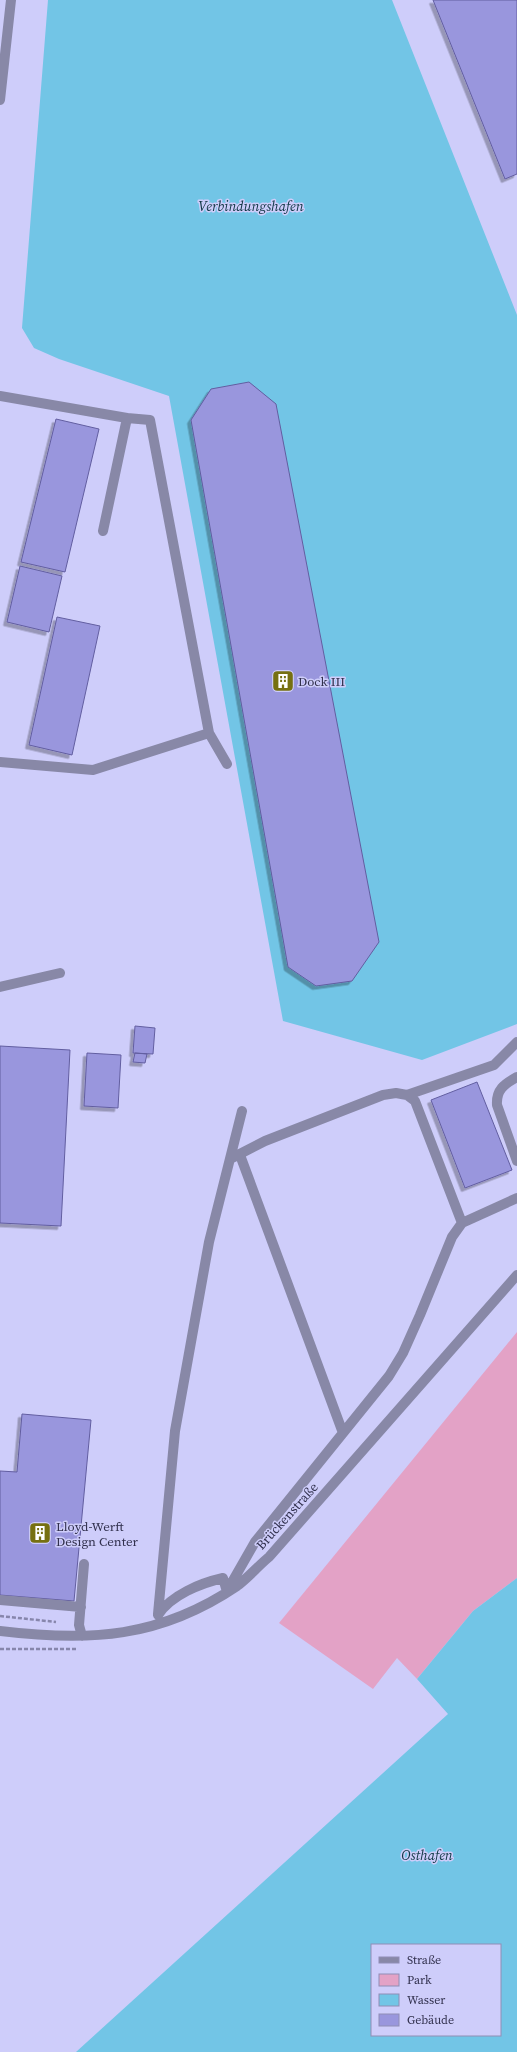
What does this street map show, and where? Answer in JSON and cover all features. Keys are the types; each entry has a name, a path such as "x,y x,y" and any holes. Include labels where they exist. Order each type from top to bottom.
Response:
{"street":[{"path":"0,100 11,0"},
{"path":"0,396 127,418 150,420 208,733 227,764"},
{"path":"103,531 127,418"},
{"path":"0,762 93,770 208,733"},
{"path":"0,987 60,973"},
{"path":"407,1095 494,1065 517,1042"},
{"path":"517,1078 500,1088 496,1096 497,1105 517,1161"},
{"path":"235,1157 265,1140 383,1095 396,1093 407,1095 415,1101 462,1223"},
{"path":"157,1625 175,1431 209,1242 235,1157 242,1111"},
{"path":"235,1157 343,1433"},
{"path":"227,1592 255,1542 389,1376 403,1353 452,1236 462,1223 517,1198"},
{"name":"Brückenstraße","path":"0,1631 52,1637 135,1631 157,1625 206,1605 238,1585 268,1557 517,1275"},
{"path":"82,1636 79,1625 84,1564"},
{"path":"158,1614 171,1601 205,1582 223,1578 227,1592"},
{"path":"0,1600 81,1607"}],"path":[{"path":"0,1616 79,1625"}],"green space":[{"path":"517,1332 517,1578 473,1611 417,1679 397,1658 373,1689 279,1623"}],"water":[{"name":"Verbindungshafen","path":"48,0 392,0 517,315 517,1024 422,1060 283,1021 169,396 59,359 34,348 22,328"},
{"name":"Osthafen","path":"517,1578 517,2052 76,2052 448,1714 417,1679 473,1611"}],"building":[{"path":"433,0 517,0 517,174 505,179"},
{"name":"Dock III","path":"249,382 276,404 379,942 352,981 316,986 288,967 191,420 211,389"},
{"path":"56,419 99,429 65,572 21,562"},
{"path":"20,566 62,576 49,632 7,622"},
{"path":"57,617 100,626 72,755 29,745"},
{"path":"135,1026 155,1028 153,1054 133,1053"},
{"path":"0,1046 70,1050 61,1226 0,1223"},
{"path":"87,1053 121,1055 118,1108 84,1106"},
{"path":"135,1053 147,1054 145,1063 133,1062"},
{"path":"477,1082 512,1170 465,1188 431,1100"},
{"name":"Lloyd-Werft Design Center","path":"22,1414 91,1420 74,1601 0,1595 0,1471 17,1472"}],"place":[{"name":"Dock III","path":"283,681"},
{"name":"Lloyd-Werft Design Center","path":"40,1533"}]}
